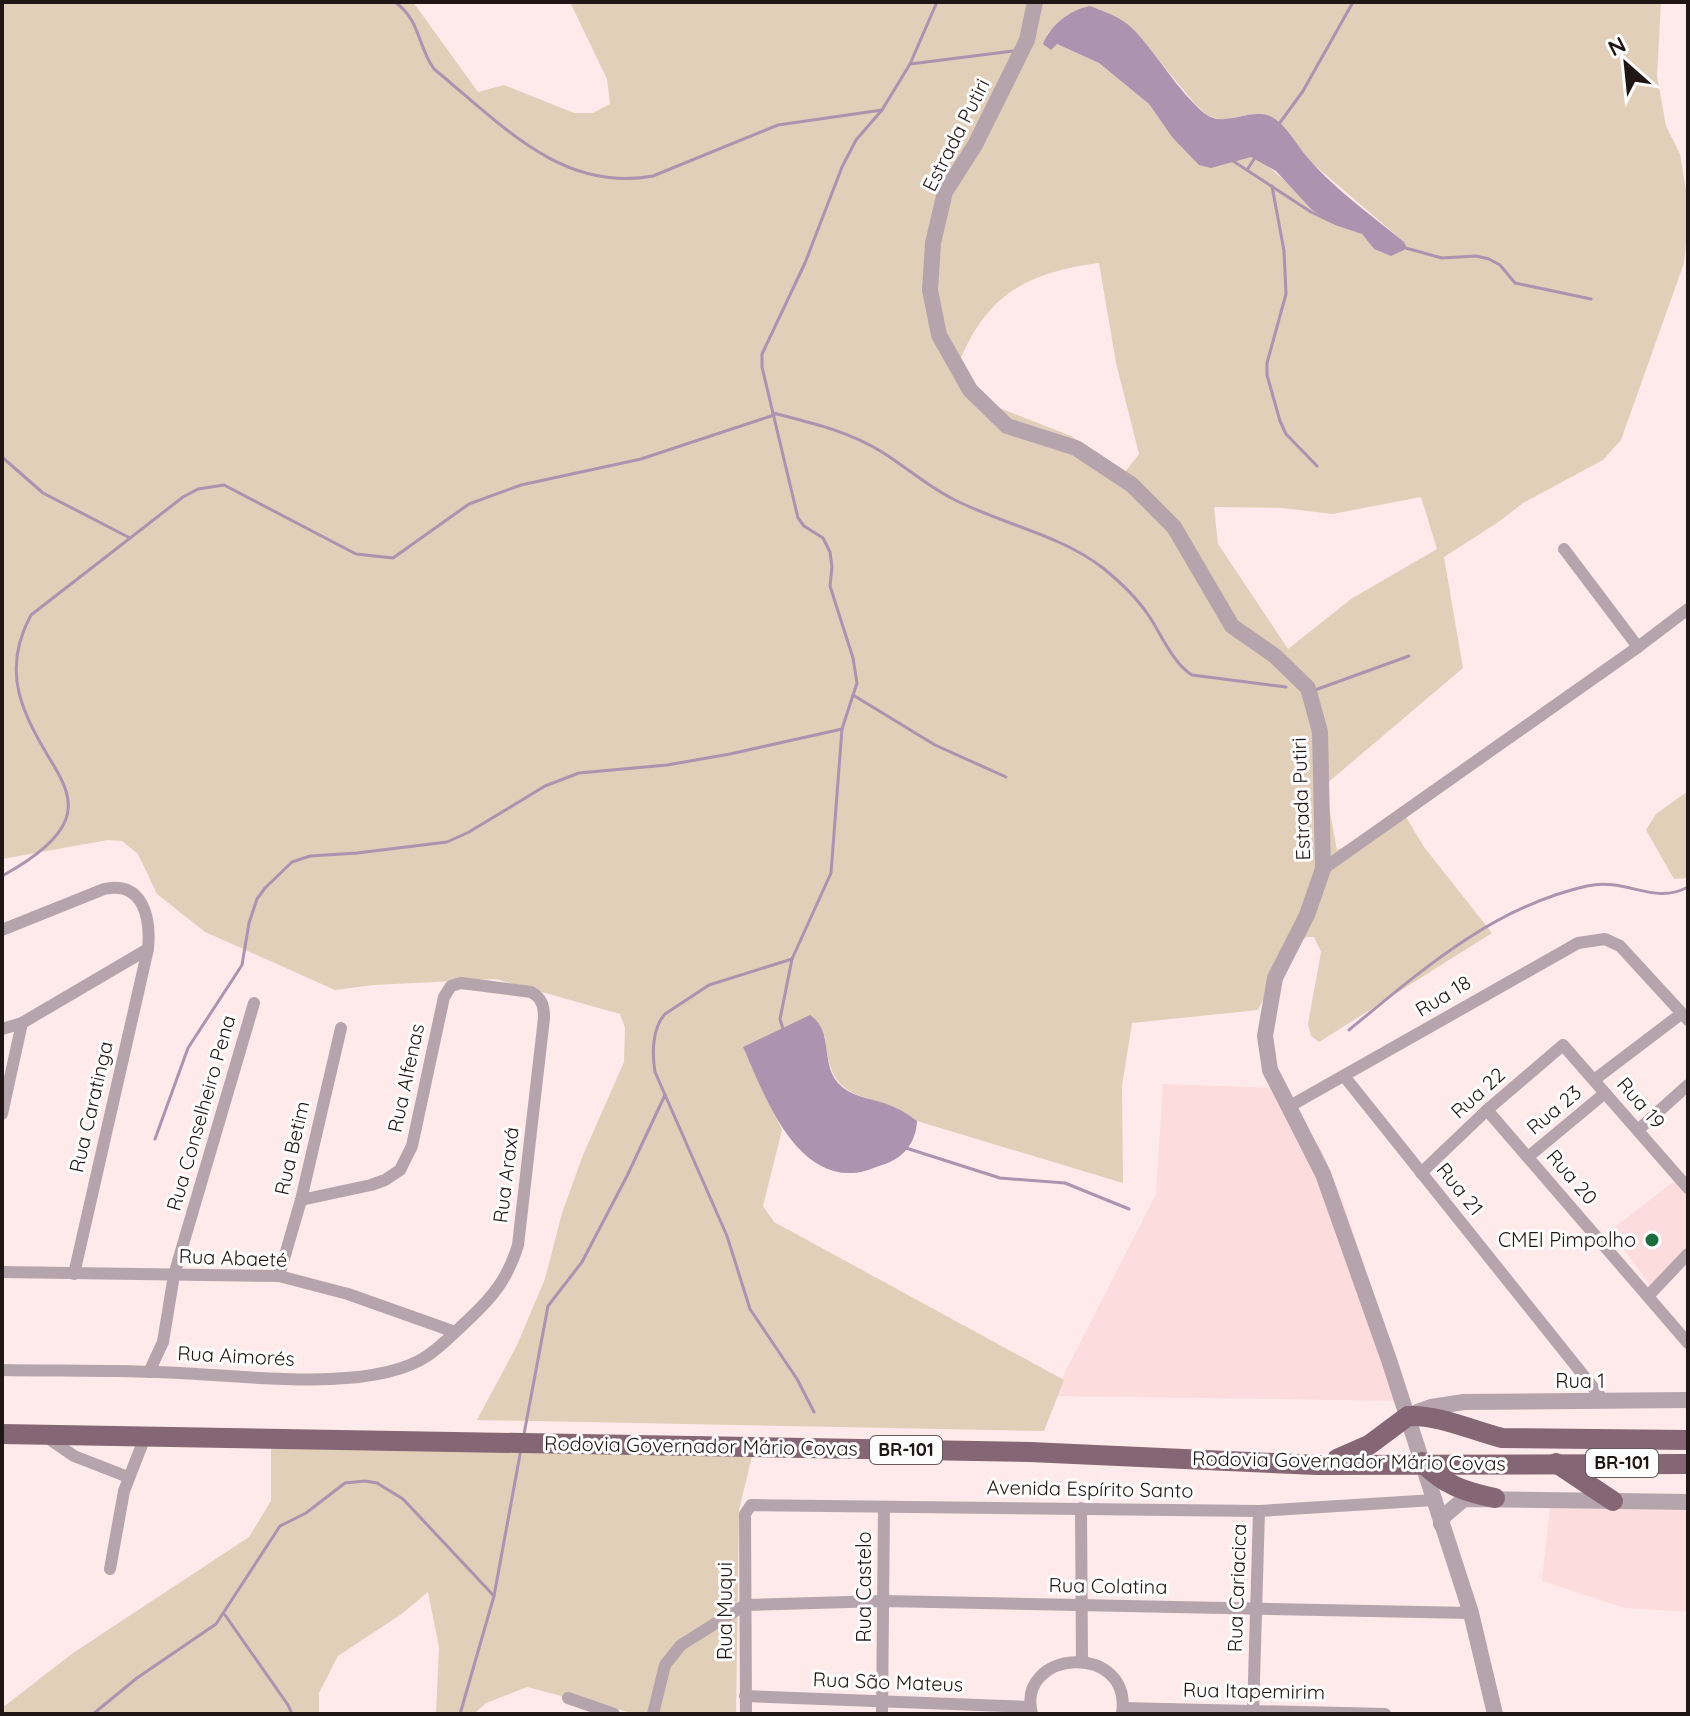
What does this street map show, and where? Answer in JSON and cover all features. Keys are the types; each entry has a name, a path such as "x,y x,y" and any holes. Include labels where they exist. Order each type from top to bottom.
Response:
{"main road":[{"path":"1317,1465 1369,1445 1408,1416 1443,1419 1502,1438 1688,1440"},
{"name":"Rodovia Governador Mário Covas","path":"2,1434 1030,1452 1317,1465 1422,1462 1688,1464"},
{"path":"1422,1462 1433,1474 1455,1488 1495,1498"},
{"path":"1556,1463 1613,1501"}],"street":[{"name":"Estrada Putiri","path":"1035,2 1027,40 975,145 945,192 933,243 930,290 939,335 970,390 1007,426 1076,448 1132,485 1174,527 1232,626 1275,656 1308,688 1320,732 1323,869 1307,915 1275,978 1265,1036 1270,1070 1323,1174 1408,1416 1471,1613 1495,1714"},
{"path":"1564,549 1638,647"},
{"path":"1323,869 1688,609"},
{"name":"Rua Caratinga","path":"2,930 117,886 126,887 134,893 145,911 148,949 74,1274"},
{"name":"Rua 18","path":"1290,1106 1578,943 1605,939 1620,946 1684,1017"},
{"path":"2,1029 22,1023 148,949"},
{"name":"Rua Alfenas","path":"301,1200 371,1185 400,1170 412,1146 444,997 451,986 461,983 531,992 542,1001"},
{"name":"Rua Araxá","path":"455,1332 490,1300 503,1283 518,1245 544,1018 542,1001"},
{"name":"Rua Conselheiro Pena","path":"149,1372 163,1342 174,1275 254,1003"},
{"path":"1594,1080 1684,1017"},
{"path":"2,1114 22,1023"},
{"name":"Rua Betim","path":"279,1276 301,1200 341,1028"},
{"name":"Rua 19","path":"1563,1045 1688,1188"},
{"name":"Rua 22","path":"1421,1173 1487,1110 1563,1045"},
{"name":"Rua 21","path":"1344,1076 1604,1401"},
{"path":"1638,1130 1688,1085"},
{"name":"Rua 23","path":"1528,1157 1605,1093"},
{"name":"Rua 20","path":"1487,1110 1688,1343"},
{"path":"1648,1296 1688,1254"},
{"name":"Rua Abaeté","path":"2,1272 279,1276 348,1294 455,1332"},
{"name":"Rua Aimorés","path":"2,1370 339,1380 398,1368 425,1358 455,1332"},
{"name":"Rua 1","path":"1408,1416 1448,1403 1688,1400"},
{"path":"1472,1402 1469,1412 1473,1431"},
{"path":"44,1435 74,1456 128,1477"},
{"path":"110,1569 128,1477 145,1437"},
{"path":"1434,1500 1495,1498 1688,1502"},
{"path":"1441,1524 1444,1516 1464,1499"},
{"name":"Avenida Espírito Santo","path":"747,1508 757,1504 1259,1511 1434,1500"},
{"name":"Rua Muqui","path":"746,1714 747,1508"},
{"name":"Rua Castelo","path":"882,1708 884,1508"},
{"path":"1081,1508 1082,1661"},
{"name":"Rua Cariacica","path":"1253,1712 1259,1511"},
{"name":"Rua Colatina","path":"745,1605 884,1601 1471,1613"},
{"path":"653,1714 665,1665 681,1645 745,1605"},
{"path":"1031,1710 1033,1691 1045,1672 1074,1660 1090,1662 1108,1673 1118,1686 1122,1711"},
{"name":"Rua São Mateus","path":"745,1696 882,1708 1031,1710"},
{"path":"568,1698 614,1714"},
{"name":"Rua Itapemirim","path":"1122,1711 1385,1714"}],"shaded area":[{"path":"2,2 413,2 478,92 504,85 574,113 593,113 610,104 607,79 570,2 1661,2 1657,76 1666,126 1680,154 1688,202 1688,223 1684,263 1621,440 1603,460 1523,503 1444,557 1463,668 1325,785 1337,850 1406,817 1424,847 1492,933 1319,1042 1311,1036 1308,1024 1321,952 1314,937 1307,937 1289,947 1258,1010 1132,1023 1122,1086 1123,1183 917,1121 900,1110 855,1094 835,1076 828,1060 825,1036 760,1084 782,1130 763,1206 774,1222 1064,1380 1044,1431 477,1420 517,1345 545,1279 562,1213 583,1155 624,1062 625,1028 620,1014 496,979 335,990 205,932 157,894 138,854 122,841 108,840 2,859","holes":["1068,14 1132,28 1208,116 1223,120 1246,115 1272,117 1311,162 1404,242 1374,249 1362,234 1335,224 1262,161 1251,157 1241,158 1172,137 1149,104 1099,63 1057,44 1047,34","1099,263 1116,363 1139,454 1125,472 1071,436 992,405 959,363 982,320 997,303 1031,280","1421,497 1437,549 1351,599 1288,649 1218,544 1214,507 1283,508 1332,514"]},
{"path":"1090,6 1118,18 1133,29 1204,113 1219,119 1262,114 1275,119 1325,176 1404,242 1404,250 1391,256 1374,249 1362,234 1335,225 1312,210 1276,171 1251,157 1211,168 1199,165 1172,137 1149,104 1099,63 1057,44 1051,50 1043,44 1062,19"},
{"path":"1688,791 1688,878 1674,879 1646,830 1656,814"},
{"path":"810,1015 822,1029 829,1066 838,1083 853,1094 893,1106 917,1121 911,1143 896,1159 860,1172 832,1170 813,1161 783,1128 743,1047"},
{"path":"1163,1084 1279,1088 1321,1149 1342,1199 1410,1401 1053,1396 1156,1194"},
{"name":"CMEI Pimpolho","path":"1677,1179 1688,1193 1688,1249 1651,1286 1610,1231"},
{"path":"271,1443 753,1452 739,1510 736,1714 635,1714 527,1687 486,1703 474,1714 436,1714 439,1647 428,1592 403,1613 338,1656 319,1693 319,1714 2,1714 2,1708 73,1653 249,1537 271,1501"},
{"path":"1550,1508 1688,1510 1688,1612 1625,1608 1542,1581"}],"waterway":[{"path":"395,2 410,17 434,69 533,149 560,164 589,174 620,178 653,176 778,125 882,110"},
{"path":"783,1029 780,1019 792,959 831,873 842,729 857,683 853,658 830,586 830,552 823,538 804,526 798,518 762,367 762,354 805,263 842,167 856,140 882,110 910,64 937,2"},
{"path":"1279,124 1303,91 1353,2"},
{"path":"910,64 1013,51"},
{"path":"1247,170 1256,156"},
{"path":"1230,159 1311,212 1332,222"},
{"path":"1272,186 1284,251 1286,294 1267,363 1267,375 1286,434 1317,466"},
{"path":"1402,247 1442,258 1476,256 1489,259 1500,265 1515,283 1591,299"},
{"path":"773,413 856,438 953,499 1086,556 1133,596 1173,656 1192,675 1286,687"},
{"path":"2,876 48,844 62,828 68,812 64,784 24,710 19,692 17,655 31,615 183,497 198,489 224,485 356,554 393,558 469,504 521,485 641,459 774,415"},
{"path":"2,457 43,493 130,538"},
{"path":"1315,690 1409,656"},
{"path":"853,695 935,745 1006,777"},
{"path":"155,1139 188,1048 242,965 249,923 257,899 292,862 310,856 447,842 545,786 579,773 667,765 842,729"},
{"path":"1349,1030 1460,943 1520,909 1553,896 1601,884 1663,894 1688,887"},
{"path":"792,959 709,985 665,1014 655,1034 653,1057 655,1072 727,1236 750,1309 797,1379 814,1412"},
{"path":"524,1434 548,1306 582,1262 665,1095"},
{"path":"906,1148 1000,1178 1065,1183 1129,1209"},
{"path":"460,1714 494,1596 521,1449"},
{"path":"93,1714 137,1678 216,1624 280,1526 306,1513 345,1483 377,1483 403,1499 494,1596"},
{"path":"225,1615 292,1714"}],"place":[{"name":"CMEI Pimpolho","path":"1652,1240"}]}
